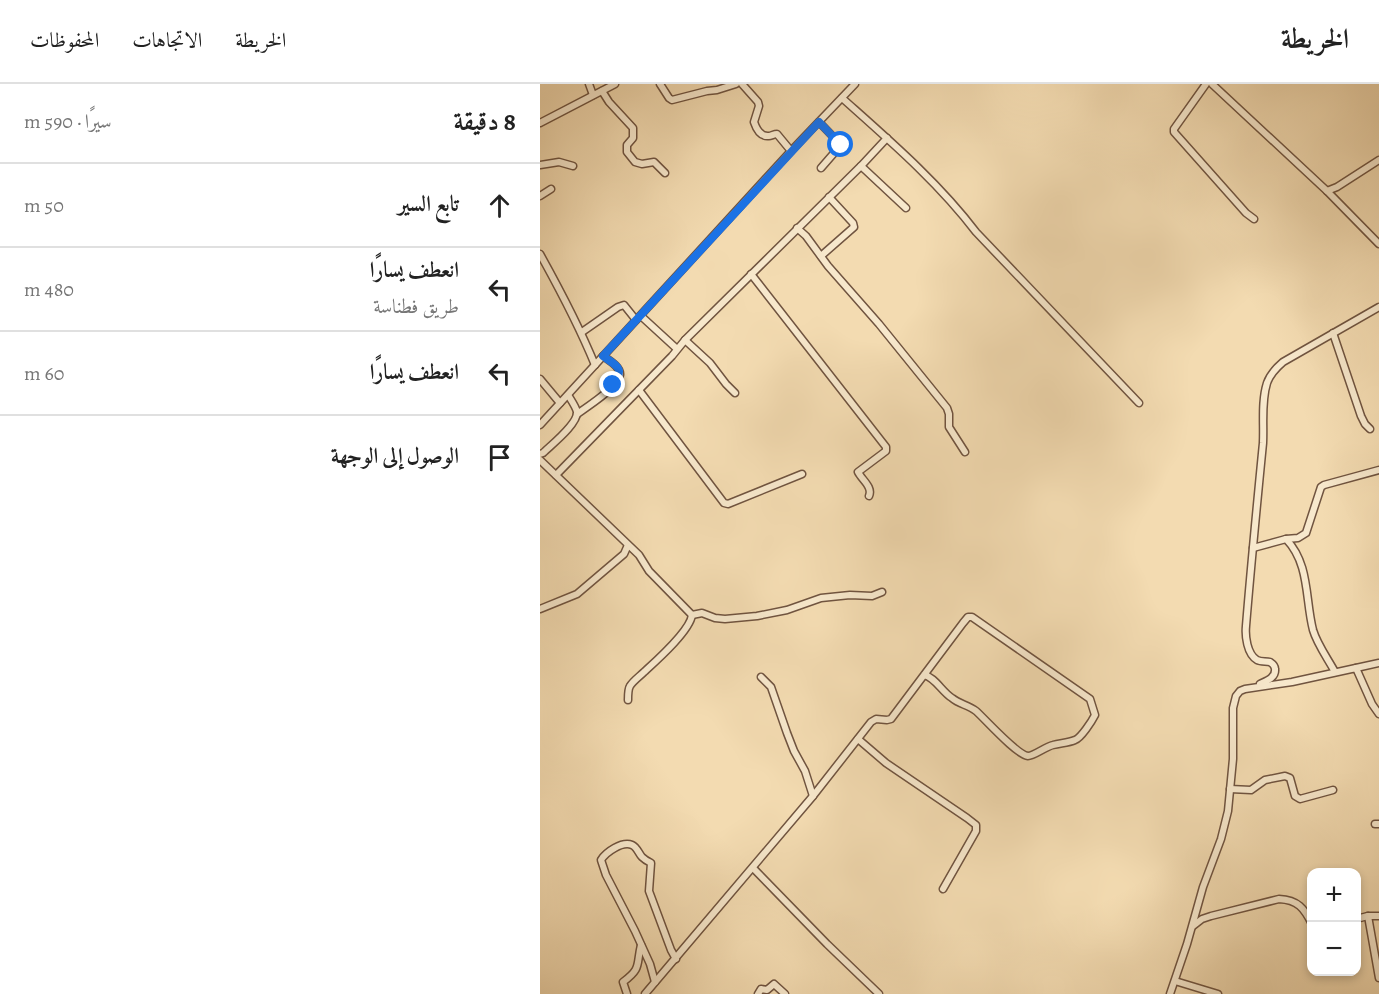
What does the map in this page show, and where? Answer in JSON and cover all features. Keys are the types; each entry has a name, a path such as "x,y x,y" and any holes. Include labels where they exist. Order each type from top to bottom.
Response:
{"street":[{"path":"589,84 593,95"},
{"path":"540,123 615,84"},
{"path":"660,84 672,100 736,84"},
{"path":"742,84 758,102 754,122 757,130 763,135 777,134 791,151"},
{"path":"540,425 855,84"},
{"path":"1206,84 1174,132 1246,213 1254,219"},
{"path":"1212,84 1378,242"},
{"path":"602,91 633,128 633,138 627,145 627,152 635,162 642,164 654,162 665,173"},
{"path":"842,98 887,138 964,215 976,232 1139,403"},
{"path":"819,122 841,145 821,168"},
{"path":"556,475 685,340 887,138"},
{"path":"1327,191 1379,160"},
{"path":"540,165 559,162 573,166"},
{"path":"861,166 906,208"},
{"path":"540,196 551,189"},
{"path":"821,256 854,227 853,223 828,197"},
{"path":"797,228 947,408 949,427 965,452"},
{"path":"540,254 568,304 596,365"},
{"path":"752,274 885,447 886,451 858,471 870,491 869,496"},
{"path":"582,332 624,305 677,349"},
{"path":"1256,687 1271,679 1275,673 1273,664 1258,661 1255,658 1246,638 1266,385 1275,369 1283,362 1379,307"},
{"path":"1333,333 1361,416 1370,429"},
{"path":"685,340 710,363 735,393"},
{"path":"540,454 573,424 577,414 611,388 620,375 617,367 603,356"},
{"path":"540,379 560,403"},
{"path":"639,390 724,503 728,504 802,474"},
{"path":"568,395 577,414"},
{"path":"540,460 641,557 649,571 692,615"},
{"path":"1253,548 1298,538 1306,533 1321,487 1324,485 1379,470"},
{"path":"1286,539 1295,550 1303,569 1315,636 1335,672"},
{"path":"540,609 578,594 624,554 628,545"},
{"path":"692,615 702,613 725,619 757,616 787,610 821,598 850,595 872,596 882,592"},
{"path":"627,699 630,685 667,650 690,623 692,615"},
{"path":"645,994 813,796 873,720 891,719 924,675 963,623 968,618 970,617 999,635 1090,699 1095,715 1076,740 1045,747 1030,756 1025,755 1010,744 975,710 952,699 930,677 924,675"},
{"path":"1170,994 1228,811 1233,759 1234,702 1240,692 1245,689 1292,682 1379,663"},
{"path":"1356,668 1379,714"},
{"path":"761,677 771,687 794,751 806,771 813,796"},
{"path":"858,739 886,763 976,825 976,831 943,889"},
{"path":"1230,789 1251,790 1265,780 1285,776 1290,778 1295,796 1300,799 1333,790"},
{"path":"655,982 641,944 606,875 601,860 604,854 621,845 631,845 644,860 651,863 649,891 676,959"},
{"path":"753,868 826,944 879,994"},
{"path":"1192,926 1211,916 1279,899 1286,899 1303,908 1310,922"},
{"path":"1361,918 1379,915"},
{"path":"1368,916 1379,978"},
{"path":"627,994 623,982 638,967 641,944"},
{"path":"1175,981 1218,994"},
{"path":"758,994 761,989 767,990 774,984 785,994"}],"route":[{"path":"613,385 620,372 603,356 791,151 819,122 841,145"}]}
